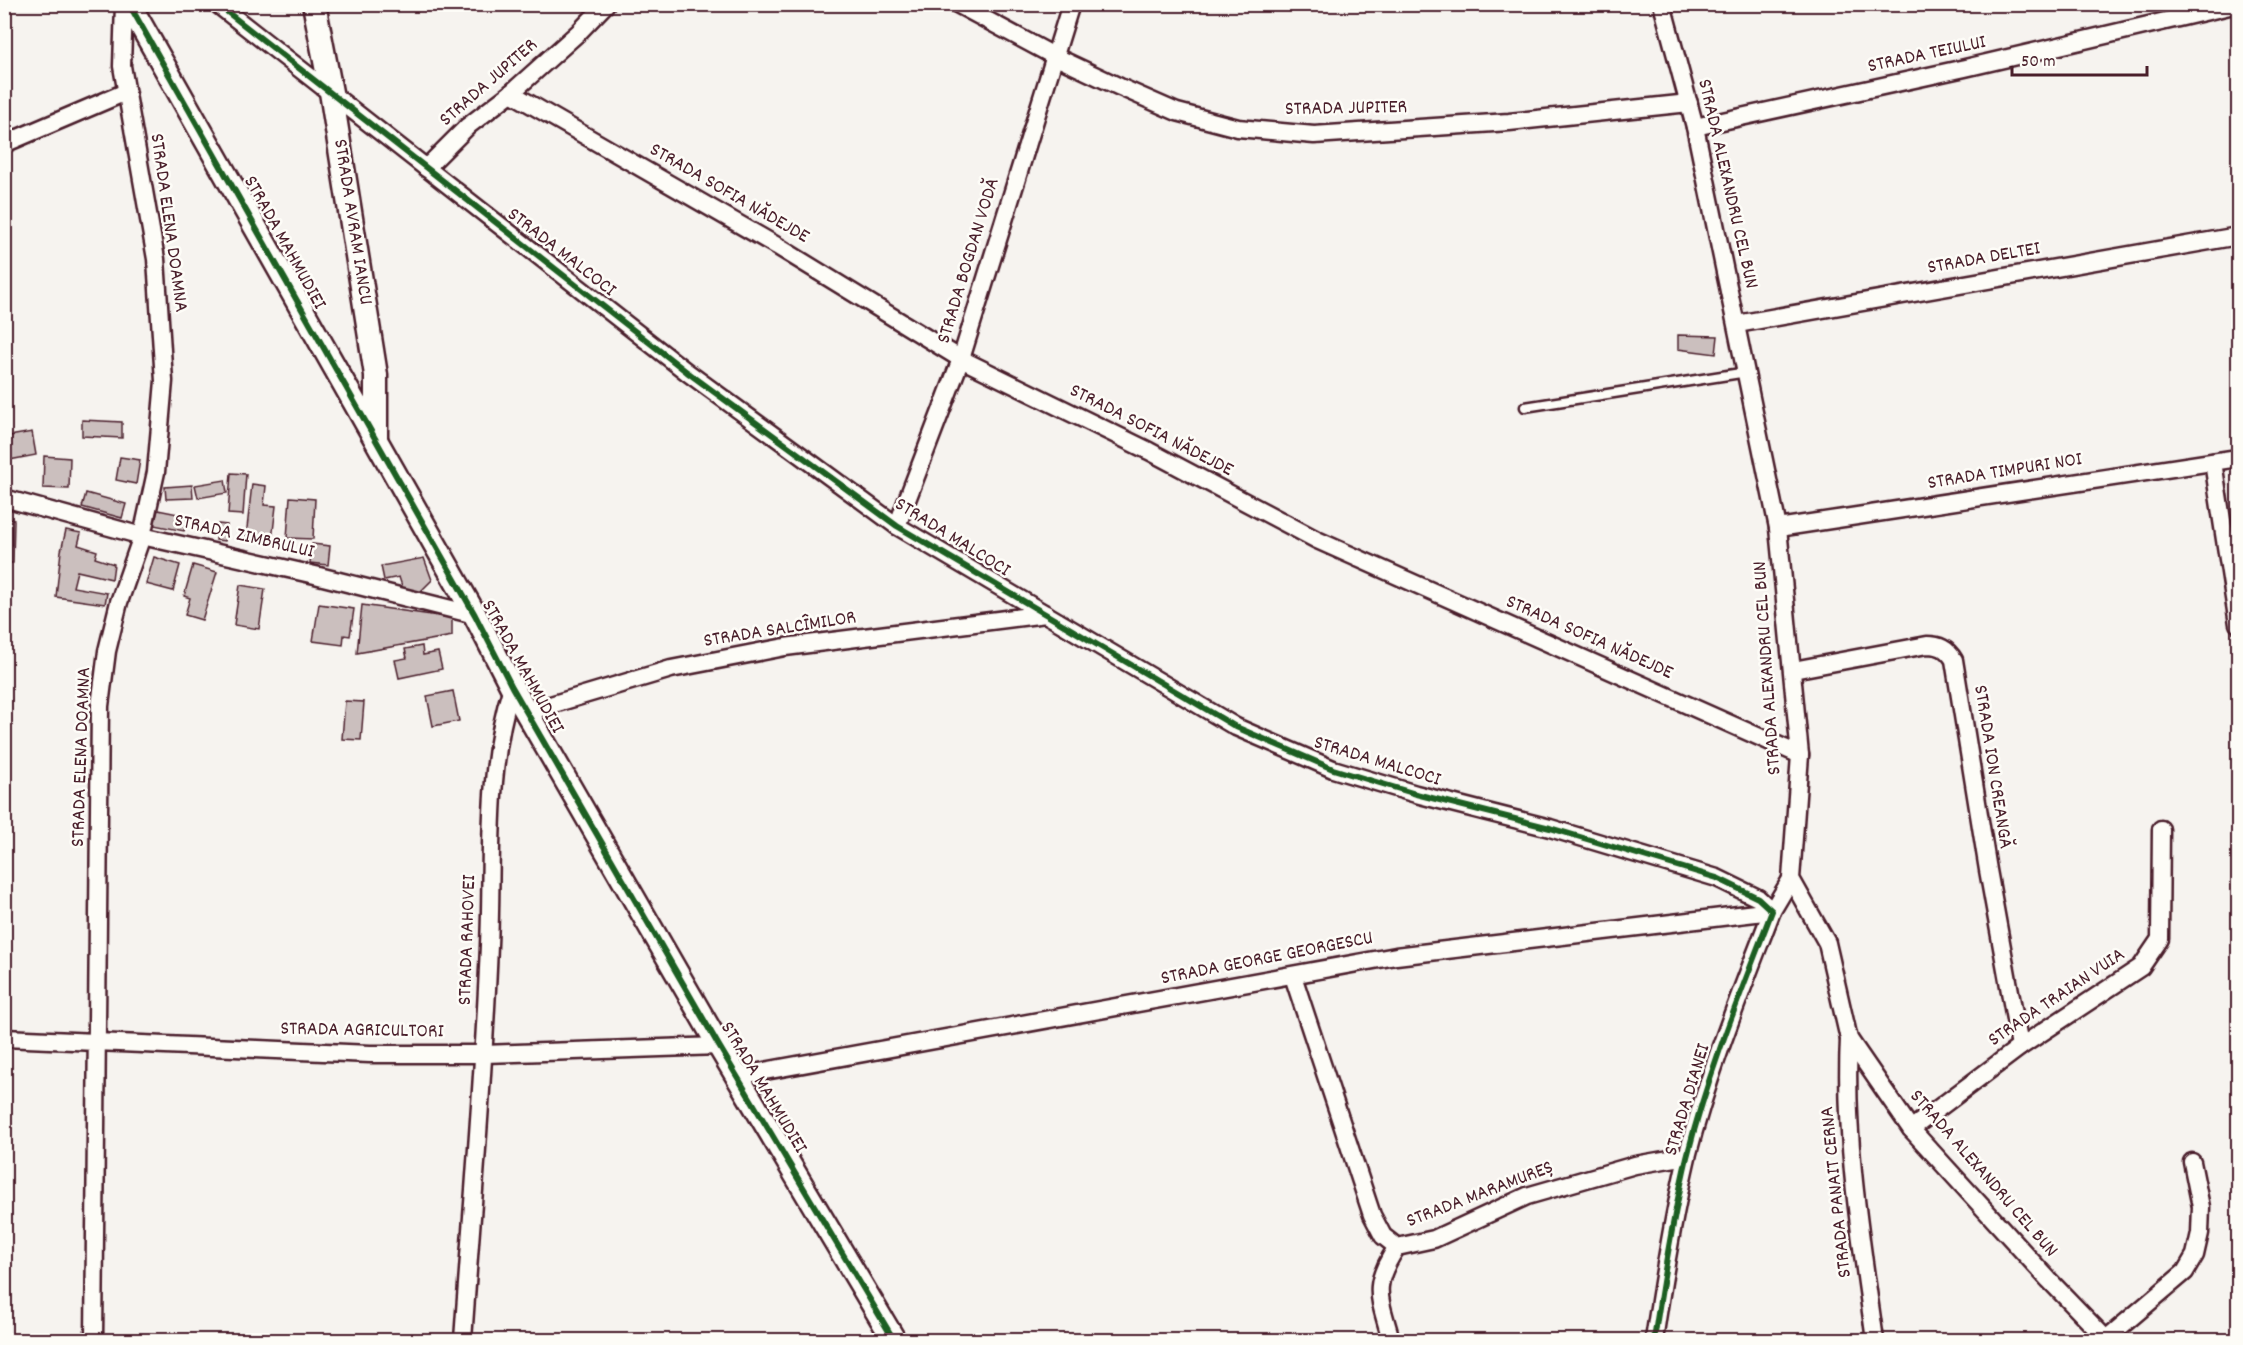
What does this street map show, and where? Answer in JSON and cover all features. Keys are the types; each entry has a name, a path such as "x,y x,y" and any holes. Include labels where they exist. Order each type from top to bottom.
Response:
{"main road":[{"name":"STRADA MAHMUDIEI","path":"129,4 475,615 512,687 719,1046 894,1341"},
{"name":"STRADA AVRAM IANCU","path":"314,4 331,92 376,375 376,440"}],"street":[{"name":"STRADA ELENA DOAMNA","path":"94,1341 100,706 107,651 119,602 142,536 156,472 164,381 163,338 156,259 122,66 124,4"},
{"name":"STRADA MALCOCI","path":"217,4 687,372 897,526 1236,727 1333,769 1405,791 1550,828 1717,878 1758,898 1772,911"},
{"name":"STRADA JUPITER","path":"426,168 468,126 511,93 579,32 606,4"},
{"name":"STRADA JUPITER","path":"957,4 1054,56 1177,112 1238,128 1314,135 1509,122 1689,103"},
{"name":"STRADA BOGDAN VODĂ","path":"897,526 961,359 1071,4"},
{"name":"STRADA ALEXANDRU CEL BUN","path":"1662,4 1695,126 1778,528 1800,755 1791,879 1827,943 1849,1039 1911,1129 2106,1340"},
{"name":"STRADA TEIULUI","path":"1695,126 2193,10 2238,4"},
{"path":"4,144 126,92"},
{"name":"STRADA SOFIA NĂDEJDE","path":"511,93 777,246 961,359 1149,451 1317,540 1800,755"},
{"name":"STRADA DELTEI","path":"1737,324 2238,236"},
{"name":"STRADA TIMPURI NOI","path":"1778,528 2238,458"},
{"path":"2213,462 2238,624"},
{"name":"STRADA ZIMBRULUI","path":"4,498 142,536 315,575 475,615"},
{"name":"STRADA SALCÎMILOR","path":"527,712 671,669 785,647 1046,615"},
{"name":"STRADA ION CREANGĂ","path":"1792,670 1927,645 1936,645 1950,653 1954,660 2020,1047"},
{"name":"STRADA RAHOVEI","path":"463,1341 484,1054 495,763 504,712 512,687"},
{"name":"STRADA TRAIAN VUIA","path":"1911,1129 2020,1047 2141,968 2160,939 2161,829"},
{"path":"1772,911 1791,879"},
{"name":"STRADA GEORGE GEORGESCU","path":"737,1076 1396,956 1772,911"},
{"name":"STRADA DIANEI","path":"1654,1341 1663,1280 1687,1156 1716,1060 1772,911"},
{"name":"STRADA MARAMUREȘ","path":"1293,976 1372,1215 1383,1236 1397,1247 1434,1239 1527,1196 1635,1165 1687,1156"},
{"name":"STRADA AGRICULTORI","path":"4,1038 370,1054 484,1054 719,1046"},
{"name":"STRADA PANAIT CERNA","path":"1849,1039 1847,1079 1854,1194 1875,1341"},
{"path":"2106,1340 2185,1272 2195,1255 2200,1233 2201,1207 2192,1162"},
{"path":"1391,1341 1378,1289 1384,1266 1397,1247"}],"lane":[{"path":"1525,407 1747,372"}],"building":[{"path":"1678,335 1718,336 1716,354 1678,349"},
{"path":"82,420 122,422 122,438 82,436"},
{"path":"32,432 36,455 4,461 4,437"},
{"path":"44,456 70,458 69,489 43,488"},
{"path":"120,457 140,460 136,484 116,480"},
{"path":"231,473 246,474 243,515 228,514"},
{"path":"225,480 227,493 198,498 195,485"},
{"path":"252,484 266,486 264,505 276,506 272,540 246,537"},
{"path":"192,485 193,498 166,499 165,487"},
{"path":"86,493 126,504 122,518 82,507"},
{"path":"290,497 315,499 313,539 287,538"},
{"path":"158,510 188,516 184,531 154,525"},
{"path":"4,519 14,520 13,563 4,563"},
{"path":"218,524 227,525 225,541 216,540"},
{"path":"66,530 81,533 78,545 97,551 95,558 114,564 112,579 77,571 73,587 107,593 105,604 56,597 61,551"},
{"path":"312,544 330,546 328,565 310,563"},
{"path":"154,557 180,565 173,591 146,584"},
{"path":"424,558 432,580 420,592 403,589 399,577 384,580 381,566"},
{"path":"193,565 217,572 202,620 185,615 190,598 184,596"},
{"path":"240,585 265,589 259,629 234,625"},
{"path":"319,604 354,609 350,636 344,635 343,645 313,641"},
{"path":"362,605 452,618 452,636 357,653"},
{"path":"422,646 423,655 438,652 442,669 399,678 395,660 407,658 405,649"},
{"path":"453,691 459,721 433,726 427,696"},
{"path":"345,701 364,702 361,740 342,739"}],"cycle path":[{"path":"129,4 475,615 512,687 719,1046 894,1340"},
{"path":"217,4 687,372 897,526 1236,727 1333,769 1416,794 1550,828 1717,878 1758,898 1772,911 1726,1033 1695,1126 1673,1225 1654,1340"}]}
